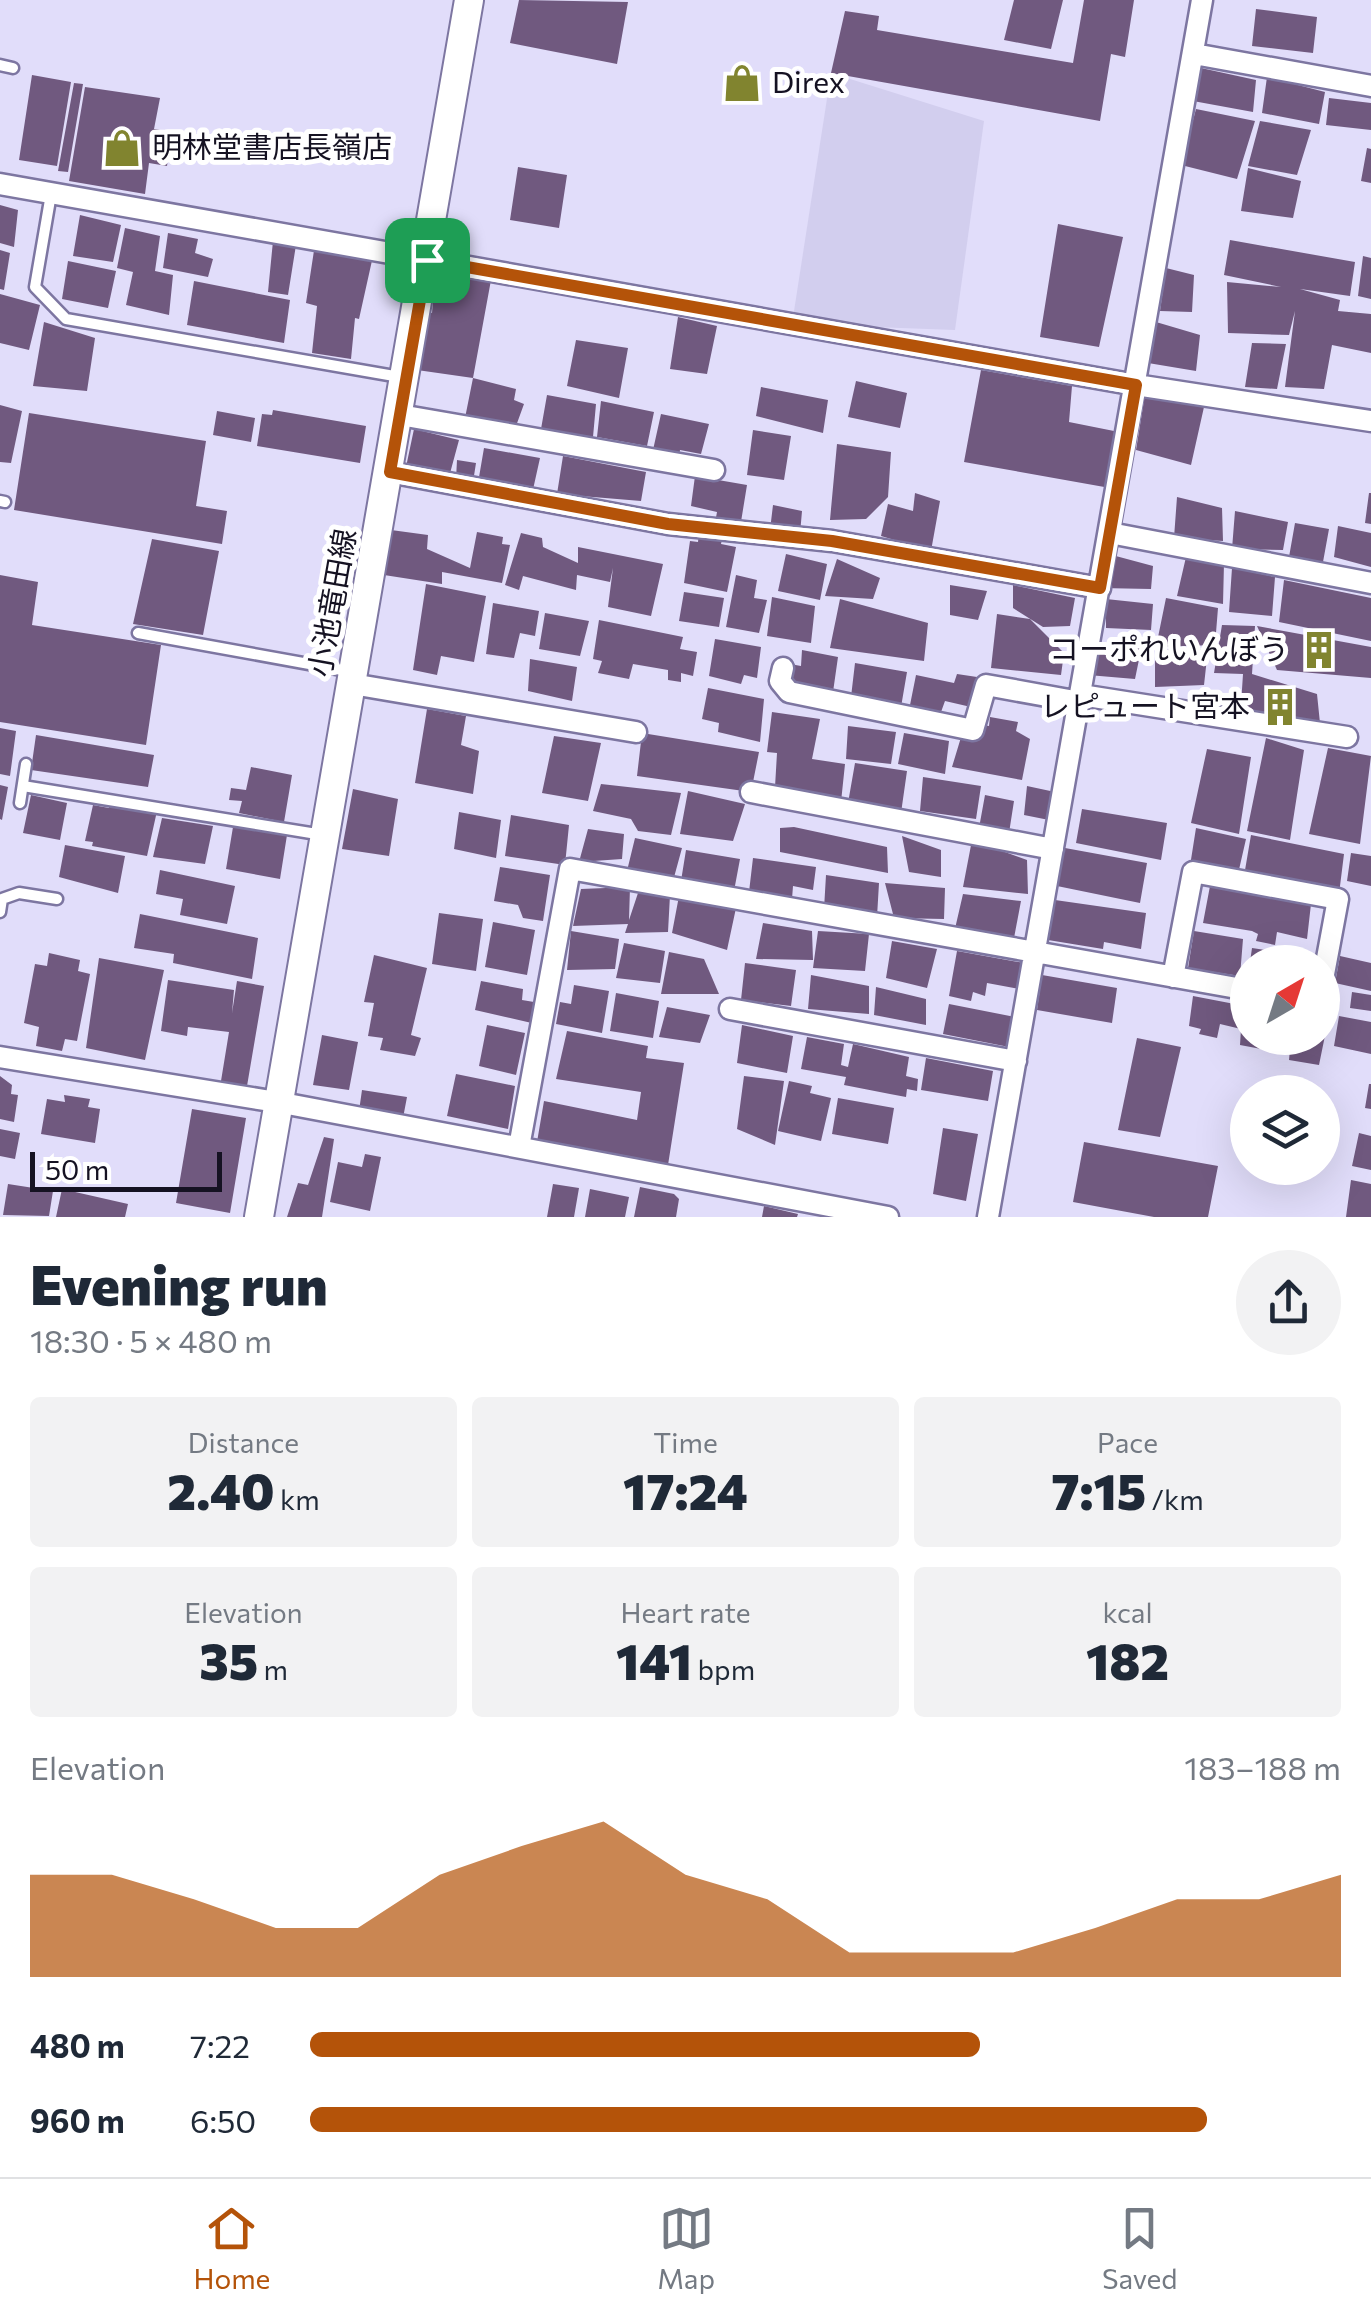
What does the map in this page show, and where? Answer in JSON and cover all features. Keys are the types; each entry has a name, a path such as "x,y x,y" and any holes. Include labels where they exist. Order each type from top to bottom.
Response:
{"main road":[{"name":"小池竜田線","path":"259,1217 470,0"}],"street":[{"path":"988,1217 1202,0"},
{"path":"1194,54 1371,86"},
{"path":"0,184 1136,385 1371,421"},
{"path":"400,415 714,470"},
{"path":"390,472 668,524 832,541 1100,588"},
{"path":"1110,533 1371,583"},
{"path":"783,668 780,681 789,692 973,730 986,685 1347,737"},
{"path":"353,678 636,732"},
{"path":"751,792 1054,849"},
{"path":"519,1147 570,869 1230,987"},
{"path":"1172,977 1194,872 1338,899 1329,945"},
{"path":"730,1009 1016,1061"},
{"path":"0,1057 278,1102 888,1217"}],"lane":[{"path":"0,66 13,68"},
{"path":"51,192 35,288 66,319 406,378"},
{"path":"138,633 353,678"},
{"path":"20,803 26,764"},
{"path":"23,786 324,836"},
{"path":"0,912 2,899 19,893 57,899"}],"shaded area":[{"path":"831,73 984,121 955,330 792,324"}],"building":[{"path":"519,0 628,2 617,64 510,43"},
{"path":"1014,0 1063,0 1051,49 1004,40"},
{"path":"1084,0 1134,0 1125,57 1111,54 1100,121 831,73 845,11 879,16 877,30 1073,63"},
{"path":"1256,9 1317,17 1313,53 1252,46"},
{"path":"1201,68 1256,80 1253,112 1193,101"},
{"path":"32,75 71,82 57,166 19,160"},
{"path":"1267,77 1325,92 1319,124 1262,113"},
{"path":"74,83 83,84 68,172 58,171"},
{"name":"明林堂書店長嶺店","path":"85,87 160,98 154,129 172,132 167,166 149,163 145,194 69,181"},
{"path":"1329,98 1371,103 1371,130 1326,125"},
{"path":"1196,109 1255,121 1237,179 1181,165"},
{"path":"1260,121 1311,130 1297,175 1248,166"},
{"path":"1367,148 1371,149 1371,183 1361,181"},
{"path":"518,167 567,175 559,228 510,220"},
{"path":"1248,168 1301,181 1293,218 1241,211"},
{"path":"0,205 18,210 14,247 0,243"},
{"path":"80,215 121,225 113,262 73,256"},
{"path":"1058,224 1123,237 1099,347 1040,337"},
{"path":"125,228 160,236 155,271 173,275 169,315 126,305 133,272 117,268"},
{"path":"168,233 198,239 195,253 213,259 208,277 163,268"},
{"path":"1230,240 1355,262 1350,296 1300,289 1340,300 1338,311 1371,314 1371,353 1332,345 1324,389 1285,387 1295,311 1289,335 1228,333 1227,282 1281,287 1224,275"},
{"path":"273,241 296,245 288,295 268,292"},
{"path":"315,244 373,256 359,319 355,318 351,359 312,353 317,306 306,303"},
{"path":"0,250 10,253 4,290 0,289"},
{"path":"1363,256 1371,258 1371,299 1358,296"},
{"path":"68,261 116,271 108,308 62,299"},
{"path":"1166,268 1194,275 1192,312 1160,311"},
{"path":"436,270 491,280 473,378 417,370 428,312 432,313"},
{"path":"194,281 290,300 284,343 187,325"},
{"path":"0,294 40,305 29,350 0,343"},
{"path":"678,317 717,326 707,374 670,369"},
{"path":"44,322 95,338 87,391 33,386"},
{"path":"1156,322 1200,335 1196,371 1148,363"},
{"path":"576,340 628,348 619,398 567,386"},
{"path":"1252,343 1286,344 1277,389 1245,387"},
{"path":"981,370 1072,386 1069,422 1119,432 1110,488 964,462"},
{"path":"473,378 516,389 514,400 524,404 516,426 465,418"},
{"path":"856,381 907,393 900,428 848,417"},
{"path":"761,387 828,400 823,433 756,416"},
{"path":"1145,394 1204,407 1191,465 1136,450"},
{"path":"547,395 596,404 593,437 541,429"},
{"path":"601,401 654,412 647,446 597,437"},
{"path":"0,405 22,411 11,463 0,462"},
{"path":"273,410 366,426 360,463 257,446 262,414 272,415"},
{"path":"217,411 255,418 251,442 213,435"},
{"path":"29,413 206,441 196,506 227,511 222,544 14,510"},
{"path":"661,414 709,424 701,454 680,450 679,457 653,450"},
{"path":"414,429 459,440 449,477 406,467"},
{"path":"753,430 791,436 784,480 747,475"},
{"path":"837,444 891,452 888,497 866,519 830,520"},
{"path":"484,448 540,458 532,494 478,483"},
{"path":"563,456 646,472 641,501 557,494"},
{"path":"457,460 476,463 473,482 456,479"},
{"path":"695,476 747,485 740,528 715,523 717,512 691,506"},
{"path":"915,493 940,501 931,551 881,536 888,504 913,511"},
{"path":"1371,493 1371,524 1365,523"},
{"path":"1177,497 1222,508 1223,541 1174,538"},
{"path":"773,505 802,511 800,534 770,530"},
{"path":"1235,511 1288,522 1283,550 1232,549"},
{"path":"1295,523 1329,529 1323,562 1289,557"},
{"path":"1338,526 1371,533 1371,567 1334,557"},
{"path":"391,530 428,535 427,549 470,568 477,532 503,537 502,544 510,545 502,583 442,572 442,584 384,575"},
{"path":"699,532 723,535 721,544 736,547 727,592 684,583 690,541 698,542"},
{"path":"521,533 542,538 543,547 578,563 578,547 663,564 651,616 608,607 613,568 610,582 577,575 576,590 523,576 519,590 505,585"},
{"path":"152,539 219,551 203,635 133,624"},
{"path":"786,554 827,564 820,600 778,591"},
{"path":"1112,555 1153,566 1151,589 1100,588"},
{"path":"1186,557 1224,563 1223,604 1177,596"},
{"path":"837,559 880,578 873,599 825,596"},
{"path":"1232,568 1275,577 1272,616 1229,612"},
{"path":"0,575 38,582 32,625 161,645 146,745 0,722"},
{"path":"736,575 757,580 754,598 767,600 759,633 726,627"},
{"path":"1284,580 1371,598 1371,641 1279,622"},
{"path":"426,584 486,596 474,662 441,656 437,675 413,670"},
{"path":"950,585 987,591 978,620 950,615"},
{"path":"1013,585 1075,598 1070,626 1043,627 1013,608"},
{"path":"684,592 724,598 719,627 679,621"},
{"path":"772,597 815,606 811,643 767,636"},
{"path":"1166,598 1218,608 1215,645 1156,647"},
{"path":"840,599 928,623 924,661 830,648"},
{"path":"1106,599 1153,604 1151,630 1106,628"},
{"path":"493,603 539,611 535,636 520,633 514,658 486,654"},
{"path":"545,613 589,621 580,656 539,649"},
{"path":"997,614 1030,619 1064,653 1061,675 991,668"},
{"path":"599,620 683,637 680,649 697,652 693,676 681,673 681,682 668,680 668,670 633,664 629,679 598,673 602,661 593,659"},
{"name":"レピュート宮本","path":"1222,625 1255,626 1252,674 1317,694 1321,733 1240,720 1243,674 1214,673"},
{"name":"コーポれいんぼう","path":"1257,626 1371,647 1371,678 1277,670"},
{"path":"715,639 761,647 757,678 744,675 741,684 709,676"},
{"path":"1096,642 1142,645 1135,679 1088,675"},
{"path":"1208,649 1204,685 1155,687 1155,650"},
{"path":"802,650 838,657 833,692 785,682 790,664 801,666"},
{"path":"530,659 577,667 572,701 528,691"},
{"path":"855,663 907,672 901,707 851,697"},
{"path":"957,674 977,677 971,707 945,701 941,712 910,705 916,675 954,683"},
{"path":"708,688 764,699 760,742 718,732 719,723 702,719"},
{"path":"427,709 466,716 461,745 479,751 473,794 415,783"},
{"path":"772,712 820,719 812,759 845,764 841,802 775,787 777,753 767,752"},
{"path":"990,717 1018,722 1016,731 1030,739 1022,780 952,767 962,734 978,724 989,726"},
{"path":"848,726 896,732 891,764 846,759"},
{"path":"0,728 16,731 10,776 0,774"},
{"path":"642,733 759,752 751,792 637,776"},
{"path":"904,733 949,741 945,774 898,764"},
{"path":"36,735 154,755 148,787 31,770"},
{"path":"554,736 601,743 588,801 542,793"},
{"path":"1266,738 1304,750 1290,840 1247,831"},
{"path":"1328,748 1371,756 1360,844 1309,834"},
{"path":"1207,749 1251,757 1239,834 1191,823"},
{"path":"855,763 907,771 901,813 848,803"},
{"path":"251,767 292,775 284,822 239,813 242,801 229,800 231,788 246,790"},
{"path":"923,777 981,786 976,819 920,811"},
{"path":"601,784 681,793 671,835 638,831 631,819 593,811"},
{"path":"0,785 8,787 2,820 0,819"},
{"path":"1027,786 1055,792 1049,820 1024,815"},
{"path":"353,789 398,799 389,856 342,849"},
{"path":"688,791 745,804 733,841 680,834"},
{"path":"31,795 67,803 60,840 23,833"},
{"path":"985,795 1014,801 1009,833 979,828"},
{"path":"109,802 157,811 147,856 92,846 93,842 85,841 93,805 109,808"},
{"path":"1082,809 1167,823 1161,860 1076,843"},
{"path":"459,812 501,820 496,858 454,849"},
{"path":"511,815 569,825 565,865 505,856"},
{"path":"162,818 213,826 205,864 153,857"},
{"path":"233,827 287,835 280,879 226,869"},
{"path":"794,827 887,847 888,873 780,852 780,828"},
{"path":"1196,828 1246,839 1238,874 1190,866"},
{"path":"588,829 624,834 622,859 579,862"},
{"path":"1251,835 1344,854 1339,894 1244,876"},
{"path":"902,836 941,850 941,877 909,872"},
{"path":"635,838 682,848 673,881 626,875"},
{"path":"972,840 1027,860 1028,894 963,887"},
{"path":"65,845 125,856 118,893 59,877"},
{"path":"1065,848 1147,863 1140,903 1057,886"},
{"path":"686,850 740,859 734,891 681,881"},
{"path":"1351,853 1371,856 1371,886 1347,881"},
{"path":"753,858 816,867 813,890 793,886 792,899 749,892"},
{"path":"500,867 550,875 543,921 523,918 518,905 494,901"},
{"path":"160,870 235,886 227,924 180,915 183,899 156,894"},
{"path":"826,875 879,883 877,917 824,909"},
{"path":"885,883 945,888 944,919 894,918"},
{"path":"1210,886 1311,904 1307,939 1277,932 1275,945 1256,941 1258,934 1252,931 1203,923"},
{"path":"630,887 629,920 638,893 670,895 668,932 625,933 628,924 573,926 581,889"},
{"path":"963,894 1021,901 1014,938 954,933"},
{"path":"679,896 736,908 727,950 672,933"},
{"path":"1055,900 1146,913 1141,949 1104,942 1103,949 1048,940"},
{"path":"439,913 483,919 476,971 432,964"},
{"path":"140,914 258,938 252,979 173,963 174,954 134,948"},
{"path":"493,922 535,930 527,975 485,967"},
{"path":"763,923 812,931 813,960 756,959"},
{"path":"571,931 619,939 615,969 567,970"},
{"path":"818,931 869,934 865,971 813,968"},
{"path":"1194,931 1243,939 1243,945 1230,945 1230,974 1188,968"},
{"path":"892,941 937,949 927,988 886,978"},
{"path":"624,943 665,951 660,983 616,978"},
{"path":"957,951 1024,963 1019,989 987,983 985,996 973,992 971,1001 949,996"},
{"path":"669,952 704,959 719,994 661,994"},
{"path":"49,953 80,960 78,971 90,974 77,1041 65,1039 62,1051 36,1046 39,1027 24,1023 35,964 47,966"},
{"path":"374,955 427,968 411,1035 421,1038 415,1056 380,1050 383,1038 368,1036 374,1003 364,1002"},
{"path":"1340,956 1371,963 1371,991 1340,984"},
{"path":"99,958 164,970 145,1060 86,1048"},
{"path":"745,963 796,970 791,1006 741,1000"},
{"path":"811,975 869,986 869,1014 808,1009"},
{"path":"1042,975 1117,988 1112,1023 1037,1010"},
{"path":"168,980 234,990 232,1013 237,981 264,986 247,1086 221,1081 229,1032 188,1027 187,1036 161,1031"},
{"path":"481,981 523,989 522,1000 540,1003 536,1024 475,1010"},
{"path":"574,985 609,991 602,1033 556,1024 560,1002 571,1004"},
{"path":"876,987 926,999 926,1025 874,1015"},
{"path":"1352,992 1371,995 1371,1011 1350,1008"},
{"path":"616,993 659,1001 653,1038 610,1031"},
{"path":"1193,996 1230,1003 1230,1026 1220,1024 1217,1038 1199,1034 1201,1029 1189,1026"},
{"path":"949,1004 1015,1017 1009,1047 943,1034"},
{"path":"667,1007 710,1015 700,1043 659,1037"},
{"path":"1340,1016 1371,1022 1371,1054 1340,1047"},
{"path":"487,1025 525,1033 516,1075 479,1066"},
{"path":"742,1025 793,1036 787,1073 737,1063"},
{"path":"567,1031 648,1046 646,1058 684,1063 668,1165 537,1142 544,1101 637,1120 641,1092 556,1079"},
{"path":"322,1035 358,1042 349,1090 313,1085"},
{"path":"807,1037 844,1044 841,1065 848,1067 853,1044 909,1057 906,1076 918,1079 917,1091 907,1089 906,1097 890,1094 844,1085 846,1077 801,1069"},
{"path":"1137,1038 1181,1047 1160,1137 1118,1130"},
{"path":"1289,1055 1321,1055 1319,1065 1289,1060"},
{"path":"926,1058 993,1071 988,1101 921,1090"},
{"path":"456,1074 515,1086 508,1129 447,1116"},
{"path":"0,1076 12,1085 11,1094 18,1095 14,1122 0,1119"},
{"path":"744,1076 784,1081 775,1145 737,1129"},
{"path":"789,1081 812,1086 810,1093 831,1098 821,1141 778,1131"},
{"path":"1371,1084 1371,1109 1365,1108"},
{"path":"362,1090 407,1097 403,1118 359,1111"},
{"path":"64,1095 90,1099 88,1107 100,1109 95,1143 41,1134 47,1099 65,1102"},
{"path":"838,1098 894,1108 888,1144 832,1134"},
{"path":"192,1109 246,1118 230,1213 176,1203"},
{"path":"943,1128 978,1134 966,1201 933,1194"},
{"path":"0,1129 20,1133 15,1159 0,1156"},
{"path":"1359,1133 1371,1136 1371,1170 1352,1166"},
{"path":"324,1137 334,1139 322,1217 287,1217 298,1183 308,1185"},
{"path":"1084,1142 1218,1166 1208,1217 1154,1217 1073,1202"},
{"path":"365,1154 381,1157 370,1211 330,1202 338,1162 362,1167"},
{"path":"1351,1180 1371,1184 1371,1217 1346,1217"},
{"path":"8,1184 53,1191 49,1216 3,1215"},
{"path":"553,1184 579,1188 574,1217 547,1217"},
{"path":"640,1187 674,1194 679,1199 676,1217 634,1217"},
{"path":"62,1189 128,1204 125,1217 56,1217"},
{"path":"590,1189 629,1197 625,1217 585,1217"},
{"path":"764,1206 798,1214 762,1217"}],"place":[{"name":"Direx","path":"742,83"},
{"name":"明林堂書店長嶺店","path":"122,148"},
{"name":"コーポれいんぼう","path":"1319,650"},
{"name":"レピュート宮本","path":"1280,707"}],"route":[{"path":"427,260 1136,385 1100,588 832,541 668,524 390,472 427,260"}]}
